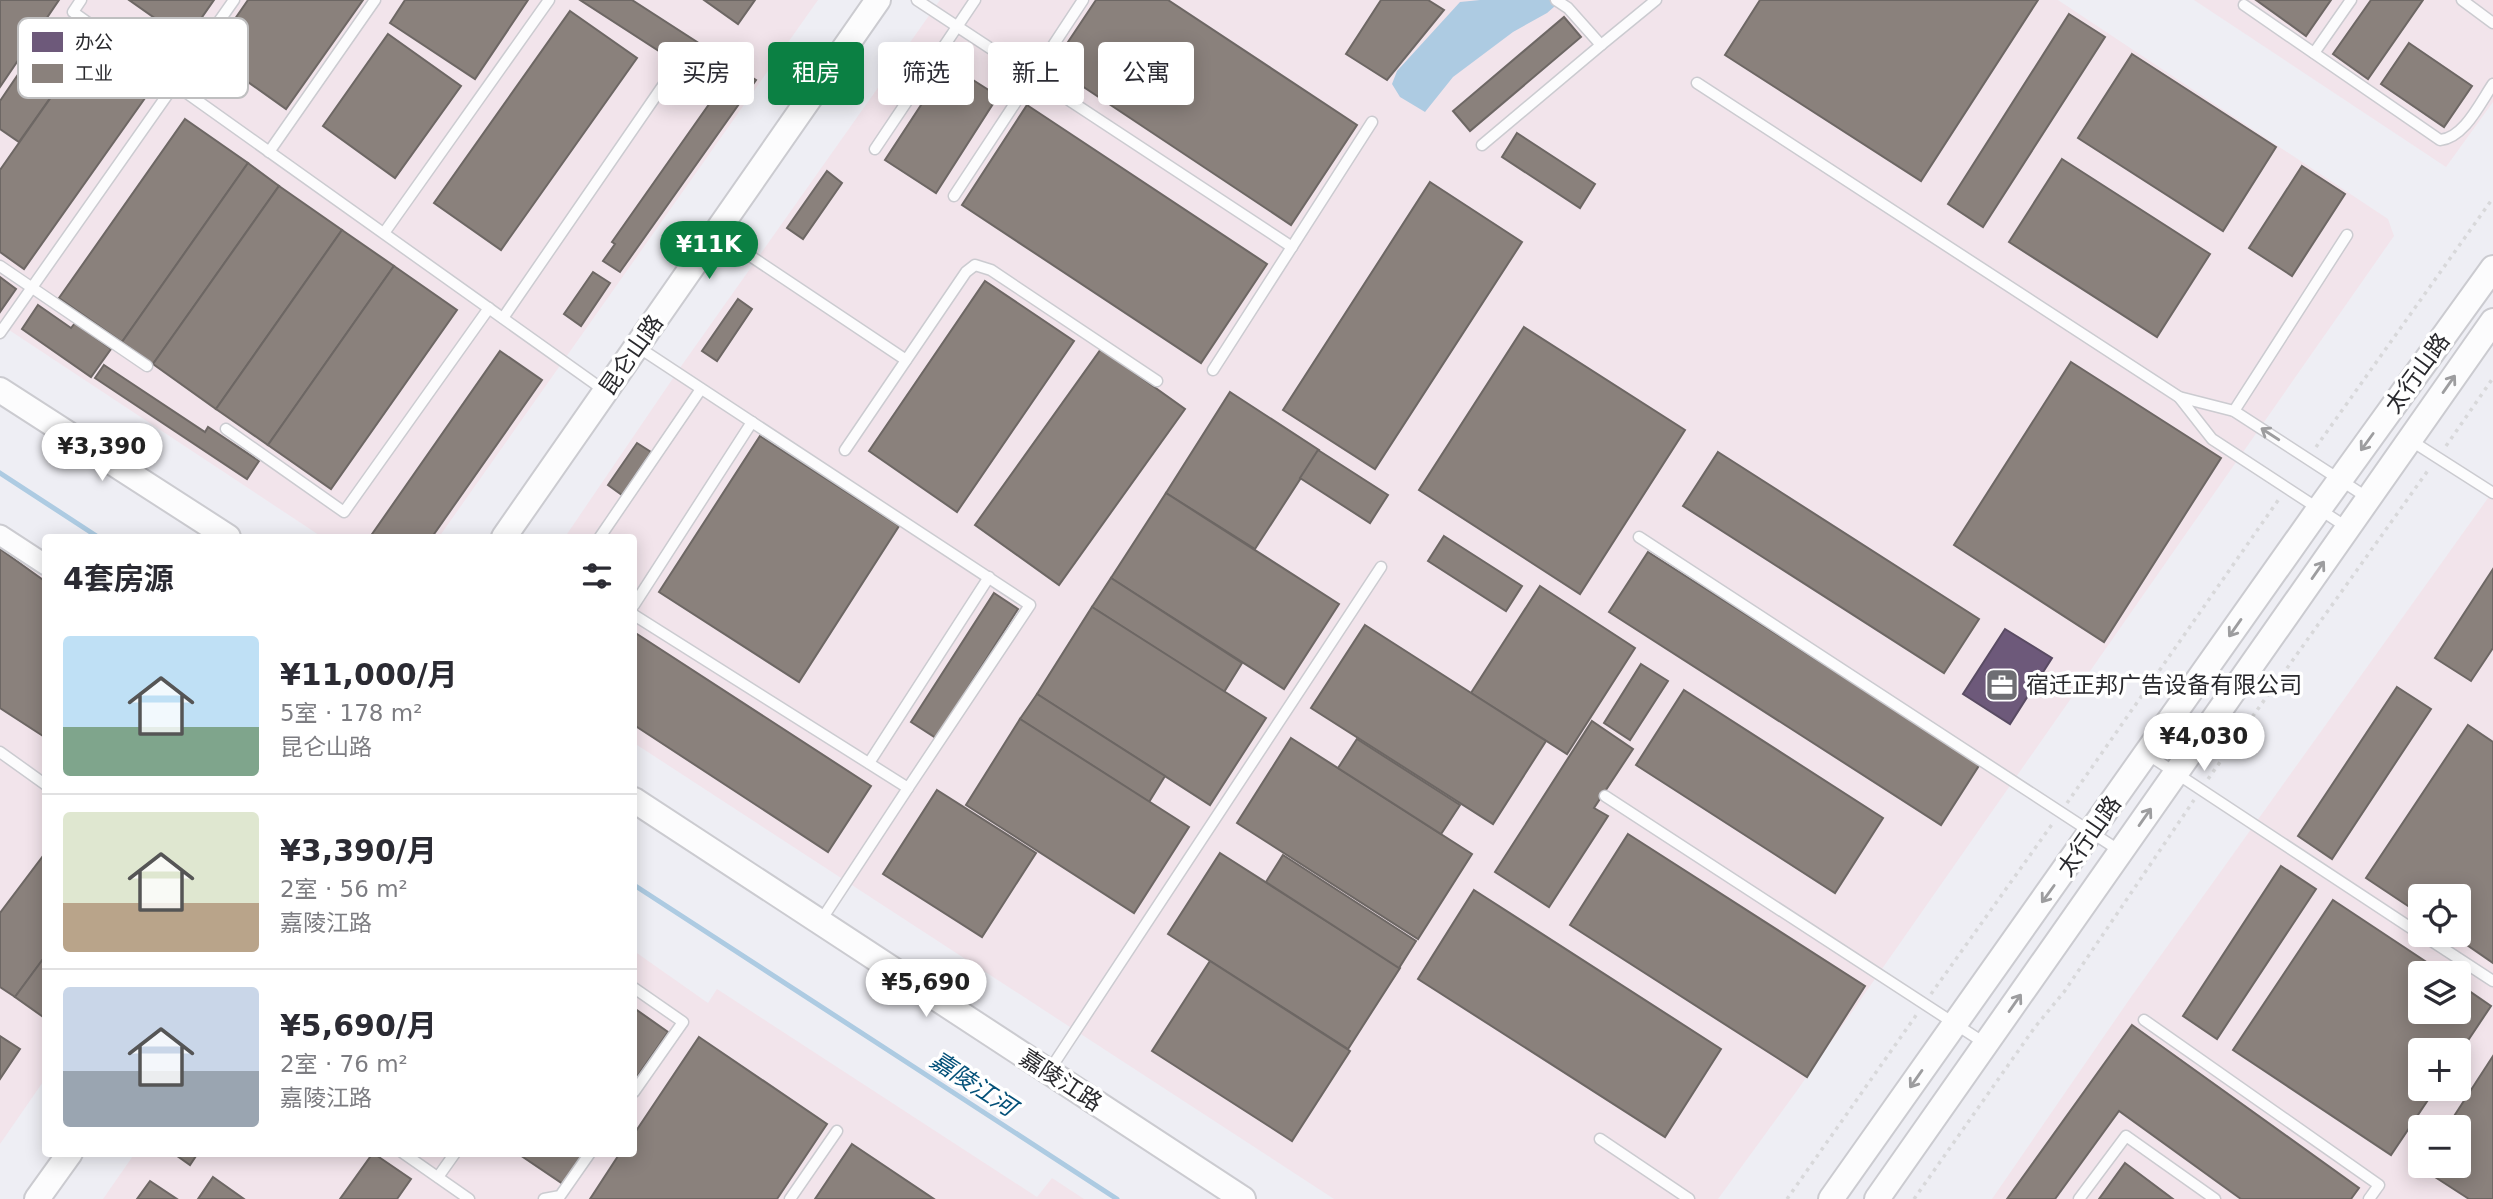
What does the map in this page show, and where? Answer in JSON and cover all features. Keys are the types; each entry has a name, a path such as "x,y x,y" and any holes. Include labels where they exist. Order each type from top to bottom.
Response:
{"street":[{"name":"昆仑山路","path":"510,534 606,391 878,0"},
{"name":"太行山路","path":"1831,1199 2319,509 2493,268"},
{"name":"太行山路","path":"1877,1199 2493,321"},
{"path":"0,390 223,534"},
{"path":"0,535 42,562"},
{"name":"嘉陵江路","path":"637,802 1243,1199"},
{"path":"37,1199 67,1157"}],"lane":[{"path":"81,0 73,12 81,18"},
{"path":"222,18 234,0"},
{"path":"269,152 375,0"},
{"path":"384,233 549,0"},
{"path":"917,0 988,47"},
{"path":"875,149 975,0"},
{"path":"1055,42 1083,0"},
{"path":"1556,0 1568,8 1601,45"},
{"path":"1482,145 1656,0"},
{"path":"2314,53 2351,0"},
{"path":"2462,0 2493,23"},
{"path":"2243,2 2440,140 2449,139 2462,129 2493,84"},
{"path":"1697,83 2179,397 2212,439 2348,528"},
{"path":"503,318 658,93"},
{"path":"0,333 166,98"},
{"path":"193,98 606,391"},
{"path":"954,196 1014,105"},
{"path":"1077,105 1292,247"},
{"path":"1213,370 1372,122"},
{"path":"715,233 906,360"},
{"path":"2234,411 2347,235"},
{"path":"845,450 966,272 975,265 990,270 1157,381"},
{"path":"0,266 146,366"},
{"path":"226,429 344,513 489,308"},
{"path":"637,346 1030,605 820,922"},
{"path":"602,534 701,389"},
{"path":"2179,397 2234,411 2368,498"},
{"path":"637,601 752,422"},
{"path":"2410,440 2493,493"},
{"path":"1639,537 2121,852"},
{"path":"1049,1072 1381,567"},
{"path":"869,763 989,577"},
{"path":"637,617 908,788"},
{"path":"0,752 42,783"},
{"path":"2147,754 2408,926"},
{"path":"1605,796 1986,1044"},
{"path":"2441,947 2493,981"},
{"path":"637,990 683,1022 637,1088"},
{"path":"2144,1020 2379,1185 2369,1199"},
{"path":"790,1199 837,1131"},
{"path":"2080,1199 2126,1136 2215,1199"},
{"path":"1600,1139 1689,1199"},
{"path":"409,1157 469,1199"},
{"path":"438,1177 451,1157"},
{"path":"544,1199 560,1195 587,1157"}],"path":[{"path":"2308,459 2493,198"},
{"path":"1787,1199 2287,488"}],"shaded area":[{"path":"0,0 818,0 788,42 768,42 768,71 754,91 754,42 658,42 658,105 744,105 441,534 317,534 0,324"},
{"path":"940,0 2058,0 2388,219 2394,236 1796,1092 1718,1199 1334,1199 637,745 637,534 567,534 682,365 878,88 878,105 974,105 974,42 910,42"},
{"path":"2194,0 2493,0 2493,102 2446,167"},
{"path":"2493,491 2493,1199 1992,1199 2131,997"},
{"path":"0,548 42,576 42,1083 0,1144"},
{"path":"637,953 708,1003 717,989 1037,1197 1052,1178 1084,1199 103,1199 132,1157 637,1157"}],"water":[{"path":"1562,0 1547,13 1513,32 1453,77 1425,112 1400,97 1392,84 1397,71 1460,2"}],"building: 办公":[{"path":"2005,629 2052,658 2010,724 1963,694"}],"building: 工业":[{"path":"0,0 59,0 47,18 18,18 18,60 0,87"},
{"path":"129,0 214,0 201,18 155,18"},
{"path":"248,0 363,0 286,109 248,82 248,18 236,18"},
{"path":"405,0 528,0 475,79 390,23"},
{"path":"580,0 632,0 697,42 658,42 658,51"},
{"path":"704,0 755,0 738,24"},
{"path":"1096,0 1168,0 1357,125 1291,225 1111,105 1194,105 1194,42 1098,42 1098,97 1084,87 1084,42 1068,42"},
{"path":"1381,0 1428,0 1444,10 1387,80 1346,54"},
{"path":"1760,0 2038,0 1921,181 1725,55"},
{"path":"2256,0 2331,0 2306,36"},
{"path":"2371,0 2423,0 2368,79 2333,54"},
{"path":"570,11 637,58 501,250 434,203"},
{"path":"2069,14 2105,37 1983,227 1948,204"},
{"path":"1564,17 1581,37 1470,131 1453,111"},
{"path":"388,34 461,86 395,178 323,126"},
{"path":"2409,43 2472,86 2444,127 2381,84"},
{"path":"2132,54 2276,147 2223,231 2078,138"},
{"path":"18,75 18,98 50,98 19,142 0,129 0,101"},
{"path":"974,81 988,90 988,105 992,105 936,193 885,160 921,105 974,105"},
{"path":"51,98 145,98 24,269 0,252 0,170"},
{"path":"708,105 738,105 620,272 603,261 615,244 612,242"},
{"path":"1027,105 1267,264 1201,363 962,205"},
{"path":"185,119 248,163 122,342 59,298"},
{"path":"1517,133 1595,184 1580,208 1502,157"},
{"path":"2062,159 2210,254 2157,337 2009,242"},
{"path":"248,163 279,186 153,364 122,342"},
{"path":"2302,166 2345,194 2292,276 2249,248"},
{"path":"827,171 842,183 803,239 787,228"},
{"path":"1430,182 1522,242 1375,469 1283,410"},
{"path":"279,186 342,230 216,409 153,364"},
{"path":"342,230 394,266 268,445 216,409"},
{"path":"394,266 457,310 331,489 268,445"},
{"path":"593,272 610,283 581,326 564,314"},
{"path":"0,277 16,289 0,312"},
{"path":"985,281 1074,341 957,512 869,451"},
{"path":"738,299 752,309 717,361 702,351"},
{"path":"38,305 71,328 75,323 111,349 91,377 22,329"},
{"path":"1524,327 1685,430 1580,594 1419,490"},
{"path":"1101,349 1185,409 1059,585 975,525"},
{"path":"500,351 542,380 434,534 372,534"},
{"path":"2071,362 2221,458 2104,642 1954,545"},
{"path":"104,365 205,432 208,427 259,461 247,479 95,378"},
{"path":"1230,392 1319,450 1255,549 1166,493"},
{"path":"760,436 899,526 799,682 659,592"},
{"path":"637,443 651,452 622,495 608,485"},
{"path":"1318,450 1388,495 1370,523 1300,478"},
{"path":"1718,452 1979,619 1944,673 1683,506"},
{"path":"1166,493 1339,604 1284,689 1111,578"},
{"path":"1444,536 1522,586 1506,611 1428,561"},
{"path":"0,549 42,579 42,735 0,708"},
{"path":"1648,552 1980,764 1941,825 1609,612"},
{"path":"2493,569 2493,648 2471,681 2435,658"},
{"path":"1111,578 1242,663 1224,692 1092,607"},
{"path":"1540,586 1635,648 1567,754 1471,693"},
{"path":"994,593 1018,609 936,738 911,722"},
{"path":"1092,607 1266,718 1210,805 1037,694"},
{"path":"1365,625 1546,741 1493,824 1311,708"},
{"path":"637,634 871,786 828,852 637,727"},
{"path":"1641,664 1668,681 1630,740 1604,723"},
{"path":"2397,687 2431,709 2332,859 2298,836"},
{"path":"1684,690 1883,818 1835,893 1636,765"},
{"path":"1037,694 1165,776 1149,802 1020,719"},
{"path":"1020,719 1189,827 1134,913 966,805"},
{"path":"1592,721 1633,749 1594,808 1608,816 1549,907 1495,872"},
{"path":"2468,725 2493,742 2493,963 2470,947 2471,884 2408,884 2408,906 2366,878"},
{"path":"1291,738 1472,854 1418,939 1237,823"},
{"path":"1357,739 1460,805 1441,834 1338,768"},
{"path":"937,790 1036,853 982,937 883,874"},
{"path":"1628,834 1865,986 1807,1077 1570,925"},
{"path":"1220,853 1400,968 1348,1049 1168,934"},
{"path":"1283,855 1416,941 1399,968 1266,882"},
{"path":"42,857 42,960 15,997 0,987 0,913"},
{"path":"2281,866 2316,889 2217,1039 2183,1016"},
{"path":"1474,890 1721,1049 1665,1137 1418,979"},
{"path":"2333,900 2425,961 2408,961 2408,1024 2471,1024 2471,992 2491,1006 2470,1038 2408,1038 2408,1101 2427,1101 2418,1115 2408,1115 2408,1130 2391,1155 2233,1050"},
{"path":"42,960 42,1016 15,997"},
{"path":"1210,961 1350,1051 1292,1141 1152,1051"},
{"path":"637,1010 668,1032 637,1077"},
{"path":"2132,1025 2359,1188 2351,1199 2241,1199 2119,1111 2055,1199 2007,1199"},
{"path":"0,1036 20,1049 0,1079"},
{"path":"699,1037 827,1124 777,1199 590,1199 617,1157 637,1157 637,1130"},
{"path":"2493,1056 2493,1199 2469,1199 2436,1178 2471,1178 2471,1115 2455,1115 2464,1101 2471,1101 2471,1090"},
{"path":"852,1144 934,1199 815,1199"},
{"path":"179,1157 195,1157 190,1165"},
{"path":"370,1157 379,1157 411,1179 397,1199 340,1199"},
{"path":"523,1157 581,1157 563,1184"},
{"path":"2125,1163 2173,1199 2099,1199"},
{"path":"213,1177 244,1199 198,1199"},
{"path":"150,1181 177,1199 137,1199"}],"waterway":[{"name":"嘉陵江河","path":"0,473 93,534"},
{"name":"嘉陵江河","path":"637,887 1117,1199"}],"place":[{"name":"宿迁正邦广告设备有限公司","path":"2002,685"}]}
